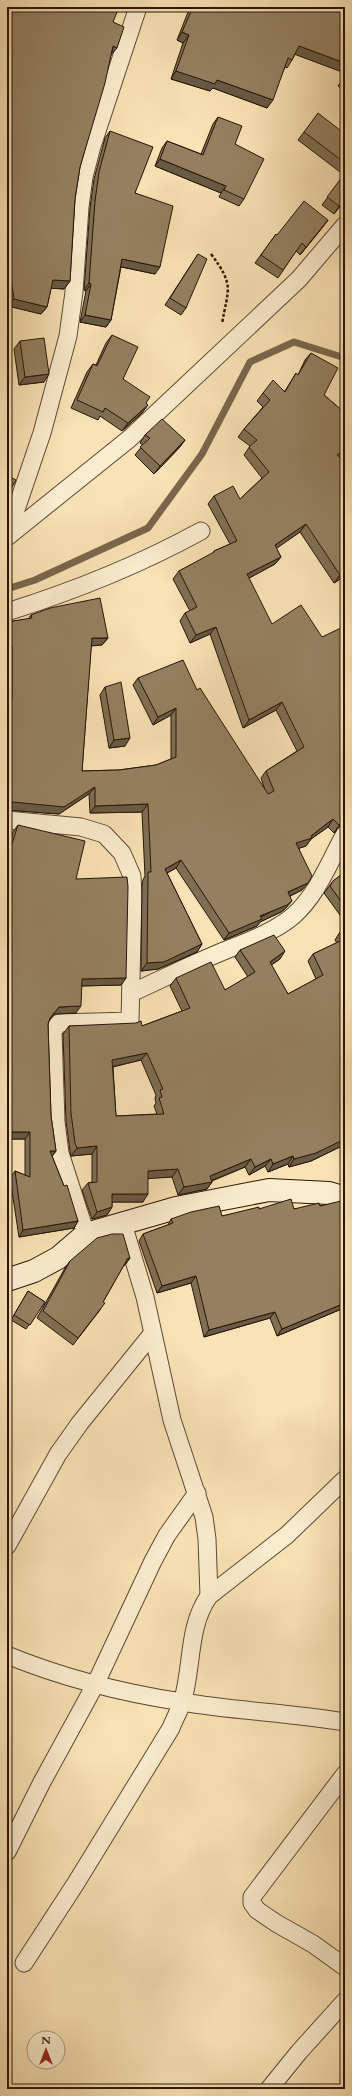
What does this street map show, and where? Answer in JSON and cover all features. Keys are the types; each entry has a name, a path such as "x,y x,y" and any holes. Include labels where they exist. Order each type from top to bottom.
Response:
{"street":[{"path":"7,537 42,434 68,336 74,292 80,207 84,177 92,146 138,7"},
{"path":"7,537 124,444 299,279 345,226"},
{"path":"7,612 93,581 157,555 201,531"},
{"path":"7,820 81,827 104,834 122,853 132,876 130,1021 59,1024 53,1031 56,1122 60,1153 86,1234"},
{"path":"131,993 211,956 253,940 293,916 322,880 345,834"},
{"path":"7,1280 34,1271 58,1258 86,1234 176,1208 269,1190 329,1194 345,1198"},
{"path":"123,1224 145,1297 172,1420 182,1455 197,1493 204,1517 207,1539 209,1596"},
{"path":"7,1546 58,1454 152,1334"},
{"path":"24,1963 76,1883 153,1758 182,1702 196,1622 201,1606 209,1596 287,1535 345,1479"},
{"path":"7,1852 42,1782 95,1685 153,1561 167,1535 197,1493"},
{"path":"7,1655 95,1685 182,1702 306,1716 345,1722"},
{"path":"345,1774 258,1888 252,1897 252,1903 257,1910 270,1919 313,1944 345,1967"},
{"path":"269,2089 299,2052 345,2001"}],"path":[{"path":"211,254 225,272 228,286 216,356"}],"building":[{"path":"7,7 119,7 113,22 124,27 117,48 113,46 105,83 80,167 75,199 70,281 53,280 47,307 14,299 7,251"},
{"path":"193,7 345,7 345,63 299,46 292,60 288,58 273,100 217,80 215,84 176,71 189,35 182,32"},
{"path":"318,113 345,134 345,163 304,132"},
{"path":"218,117 242,126 235,144 264,159 244,199 224,190 226,186 160,159 167,141 203,155"},
{"path":"110,131 153,147 135,193 173,206 160,267 122,259 111,320 85,315 91,284 89,283 95,201 99,172"},
{"path":"345,173 345,199 339,206 327,197"},
{"path":"304,201 328,220 306,247 302,243 283,270 261,255 276,234 277,235"},
{"path":"198,254 207,259 186,308 170,298"},
{"path":"112,335 138,347 123,379 150,397 146,403 148,405 128,423 105,408 103,412 77,400 93,364 97,366"},
{"path":"44,338 49,374 25,377 20,341"},
{"path":"311,353 338,368 324,395 345,413 345,450 337,455 345,462 345,572 340,575 306,524 275,545 281,557 247,574 272,624 301,605 322,637 345,626 345,818 339,825 333,819 311,836 312,838 296,843 312,876 308,883 288,892 292,901 287,905 260,916 262,919 229,933 181,860 165,869 202,944 164,962 147,963 148,872 151,872 148,804 95,806 95,787 64,807 13,802 7,804 7,700 12,699 12,646 7,647 7,622 32,618 31,615 50,608 100,598 108,638 92,638 82,771 119,770 156,765 176,757 176,708 158,717 138,678 183,660 197,690 200,688 268,794 274,791 266,771 304,747 282,702 249,720 216,627 196,635 185,613 197,607 179,571 214,551 237,541 214,496 233,486 240,499 269,472 249,447 257,440 244,429 270,400 263,393 273,380 285,392 296,373 298,375"},
{"path":"162,419 185,440 160,466 140,447 150,438 145,435"},
{"path":"7,475 16,480 7,496"},
{"path":"121,682 130,738 114,740 105,687"},
{"path":"18,825 85,841 76,879 127,877 128,887 126,978 82,979 81,1006 59,1007 50,1018 48,1024 51,1116 56,1151 50,1151 64,1186 67,1185 78,1221 23,1230 15,1171 30,1177 30,1132 7,1132 7,860"},
{"path":"345,872 345,907 330,886 333,881"},
{"path":"345,929 345,1139 316,1153 294,1159 293,1156 273,1164 271,1159 255,1167 251,1159 210,1176 212,1182 184,1187 178,1169 148,1171 148,1194 112,1194 112,1207 97,1212 88,1183 97,1182 97,1146 77,1148 75,1143 71,1113 69,1026 136,1023 141,1021 142,1026 190,1008 176,978 211,962 225,990 255,972 240,950 274,935 285,951 270,962 288,994 323,975 313,954 344,939 340,932","holes":["147,1053 163,1089 160,1090 162,1097 159,1098 164,1114 116,1116 112,1060"]},
{"path":"291,1199 294,1209 319,1203 320,1206 341,1201 345,1203 345,1303 282,1329 275,1312 209,1330 196,1276 162,1286 143,1234 173,1223 171,1219 191,1212 219,1206 222,1216 259,1207 259,1209"},
{"path":"112,1234 123,1234 130,1258 128,1258 103,1302 105,1303 78,1338 43,1311 70,1261 97,1238"},
{"path":"28,1291 45,1302 30,1325 14,1315"}],"waterway":[{"path":"7,589 35,580 148,528 202,454 250,362 294,342 345,358"}]}
